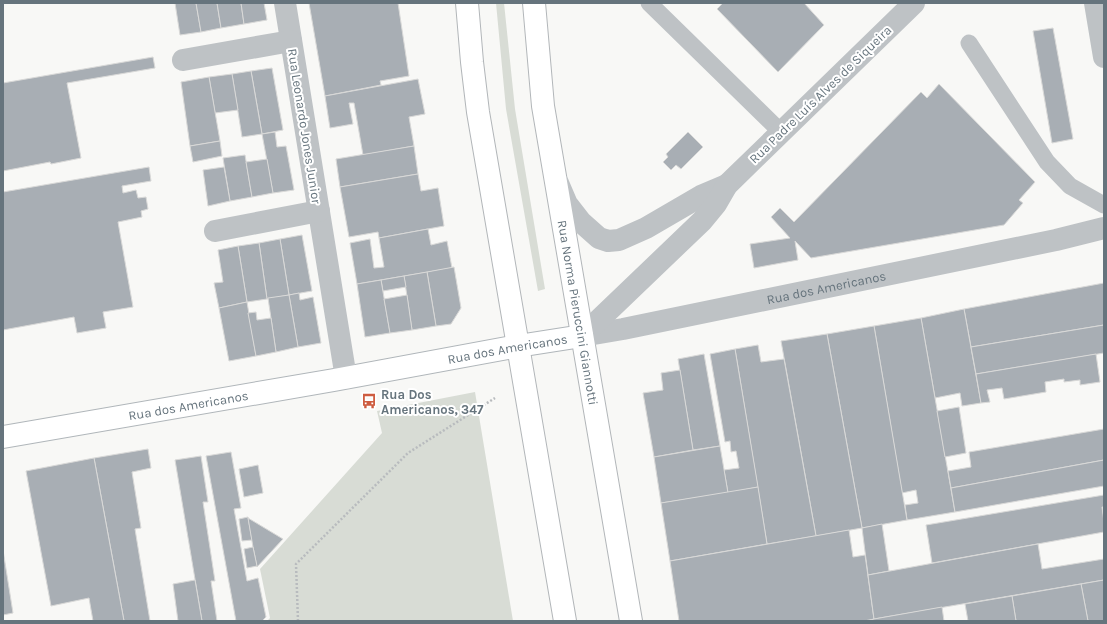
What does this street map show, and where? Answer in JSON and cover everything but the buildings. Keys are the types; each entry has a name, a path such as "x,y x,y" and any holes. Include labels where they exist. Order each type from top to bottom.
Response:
{"main road":[{"path":"467,3 478,112 565,621"},
{"name":"Rua Norma Pieruccini Giannotti","path":"534,3 543,106 631,621"},
{"name":"Rua dos Americanos","path":"3,438 346,378 518,346 582,336"}],"street":[{"name":"Rua Leonardo Jones Junior","path":"285,3 346,378"},
{"name":"Rua Padre Luís Alves de Siqueira","path":"582,336 702,221 716,204 727,186 914,3"},
{"path":"1095,3 1104,57"},
{"name":"Rua Leonardo Jones Junior","path":"183,60 291,41"},
{"name":"Rua Padre Luís Alves de Siqueira","path":"555,175 567,204 581,222 599,238 608,241 619,240 646,228 701,196 727,186"},
{"name":"Rua Leonardo Jones Junior","path":"215,231 319,211"},
{"name":"Rua dos Americanos","path":"582,336 623,330 1056,240 1104,228"}],"lane":[{"path":"649,3 781,132"},
{"path":"969,43 1047,162 1070,186 1104,205"}],"path":[{"path":"298,621 296,564 408,453 495,398"}],"shaded area":[{"path":"496,3 504,3 515,109 545,289 538,291 506,109"},
{"path":"475,392 513,621 267,621 270,618 260,569 382,433 377,411"}],"place":[{"name":"Rua Dos Americanos, 347","path":"369,401"}]}
